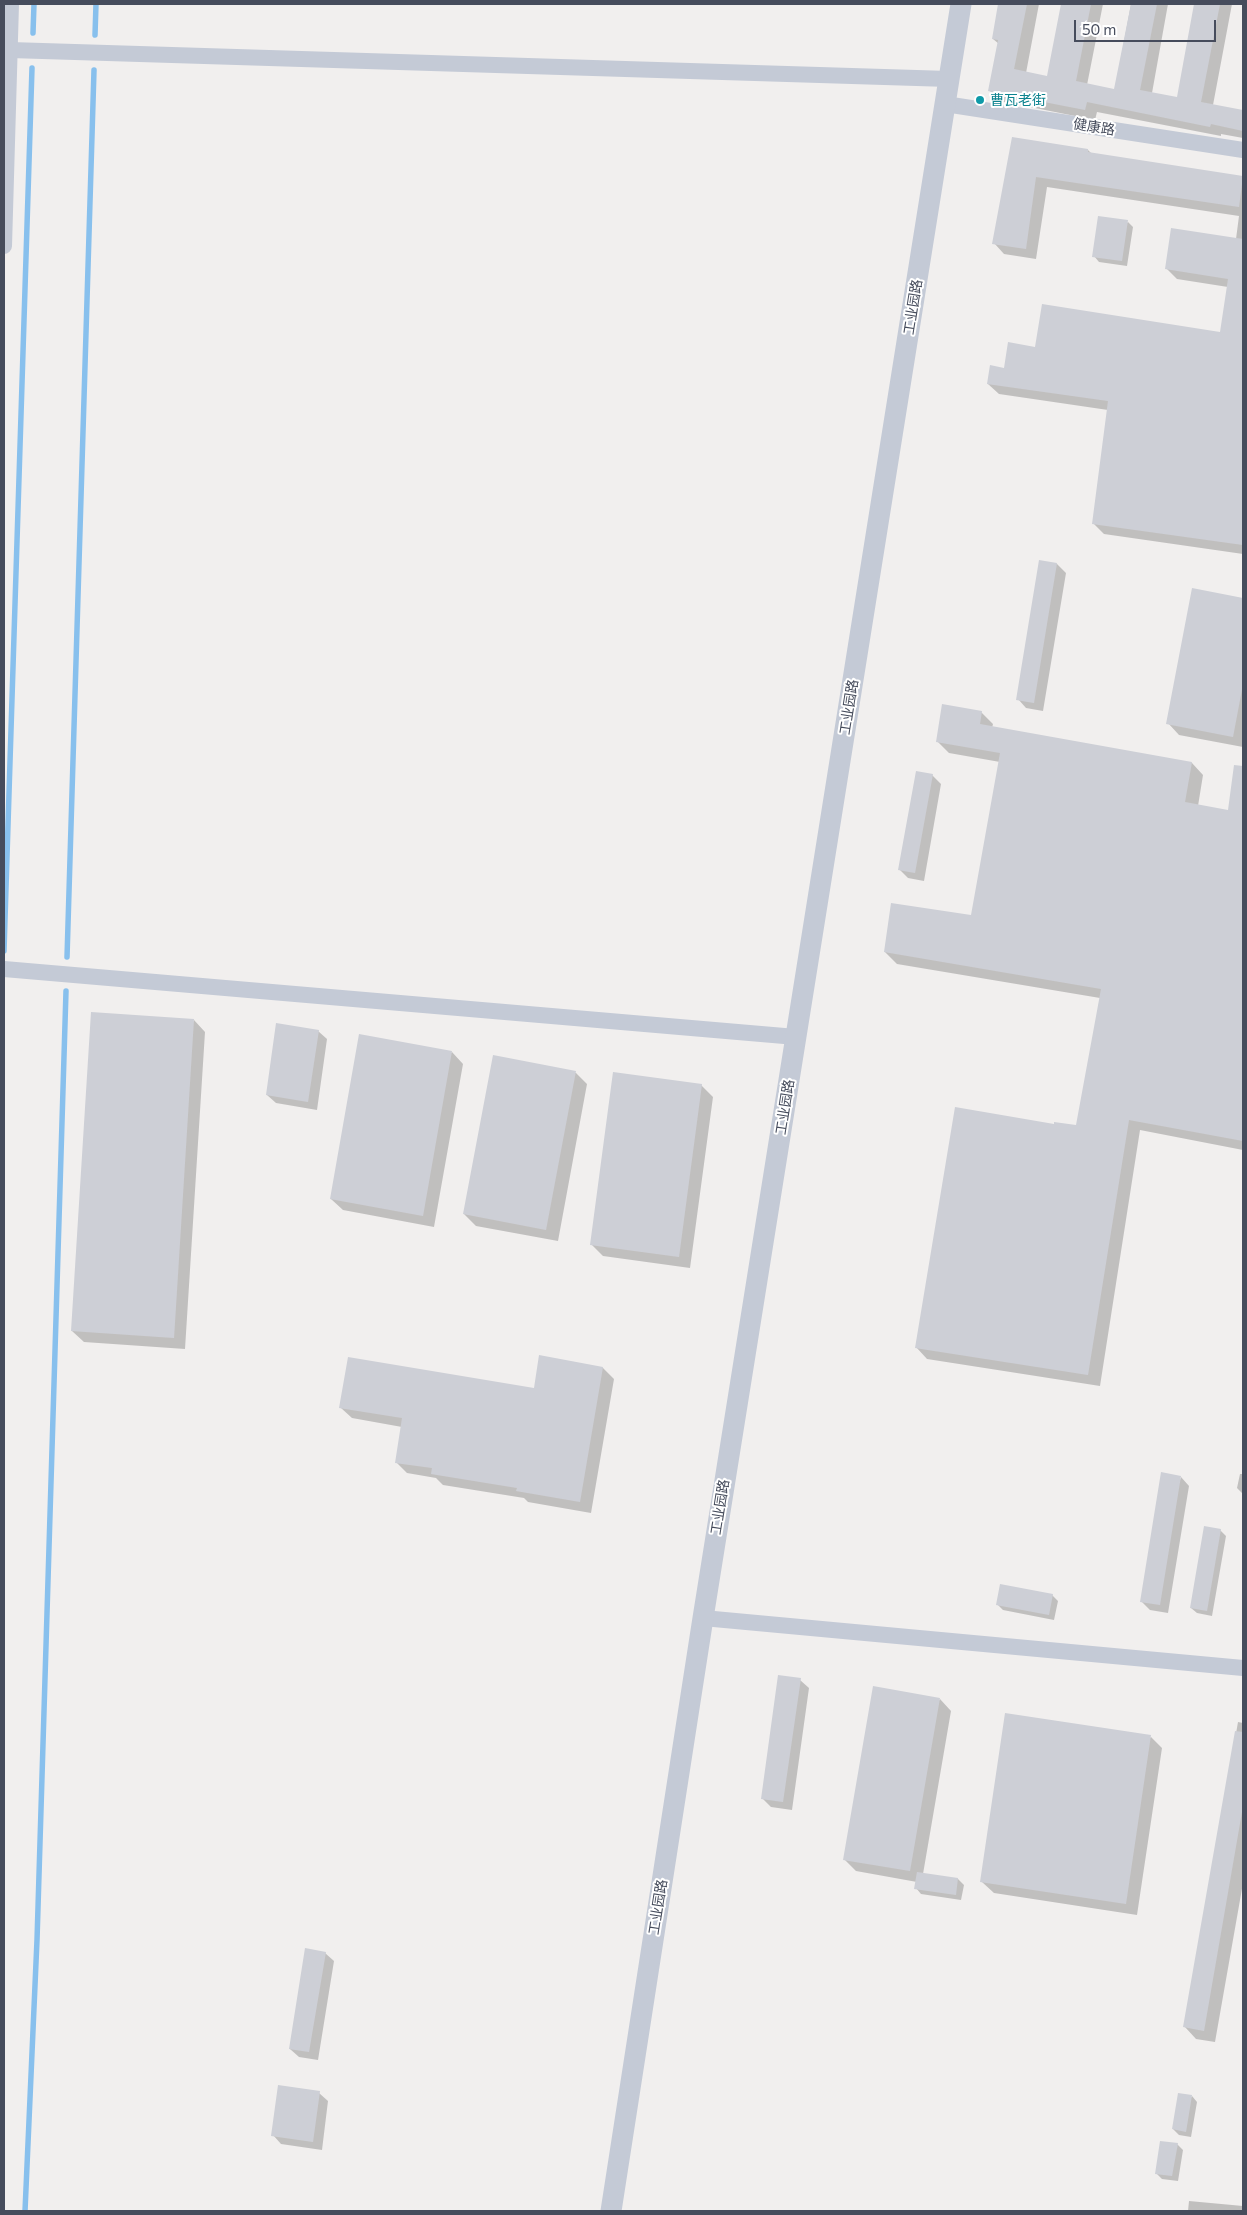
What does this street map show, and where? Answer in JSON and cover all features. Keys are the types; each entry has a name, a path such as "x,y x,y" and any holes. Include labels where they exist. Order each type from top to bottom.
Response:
{"street":[{"path":"4,246 11,4"},
{"name":"工业园路","path":"611,2211 702,1618 961,4"},
{"path":"10,50 949,79"},
{"name":"健康路","path":"945,104 1243,150"},
{"path":"4,969 796,1037"},
{"path":"702,1618 1243,1668"}],"building":[{"path":"998,4 1027,4 1014,69 1047,76 1061,4 1091,4 1076,81 1114,89 1131,4 1157,4 1140,90 1177,97 1194,4 1220,4 1201,102 1243,110 1243,131 1211,124 1210,127 1087,102 1085,110 988,91 998,40 992,39"},
{"path":"1012,137 1088,149 1088,152 1243,176 1239,207 1036,177 1026,249 992,244"},
{"path":"1098,216 1128,220 1122,261 1092,257"},
{"path":"1171,228 1243,239 1243,545 1092,524 1108,401 987,384 990,365 1004,368 1008,342 1035,347 1042,304 1220,332 1228,279 1165,269"},
{"path":"1039,560 1057,563 1034,703 1016,700"},
{"path":"1192,588 1243,598 1243,684 1233,737 1166,724"},
{"path":"942,704 982,711 980,724 1192,762 1185,802 1228,810 1234,765 1243,766 1243,1141 1129,1120 1088,1375 915,1348 955,1107 1054,1124 1054,1122 1076,1125 1101,989 884,952 891,903 971,915 1000,753 936,742"},
{"path":"916,771 933,774 915,873 898,870"},
{"path":"91,1012 194,1019 174,1338 71,1331"},
{"path":"276,1023 319,1030 308,1102 266,1095"},
{"path":"359,1034 452,1051 423,1216 330,1199"},
{"path":"493,1055 576,1071 546,1230 463,1214"},
{"path":"613,1072 702,1084 679,1257 590,1245"},
{"path":"539,1355 603,1367 580,1502 516,1491 517,1488 431,1474 432,1468 395,1463 402,1418 339,1408 348,1357 534,1388"},
{"path":"1161,1472 1181,1476 1160,1605 1140,1602"},
{"path":"1204,1526 1221,1529 1207,1611 1190,1608"},
{"path":"1000,1584 1053,1594 1049,1615 996,1605"},
{"path":"778,1675 801,1678 783,1802 761,1799"},
{"path":"873,1686 940,1698 910,1871 843,1860"},
{"path":"1005,1713 1151,1735 1126,1904 980,1882"},
{"path":"1235,1731 1243,1732 1243,1806 1204,2031 1183,2027"},
{"path":"917,1872 958,1878 956,1895 914,1889"},
{"path":"305,1948 326,1952 309,2052 289,2049"},
{"path":"278,2085 320,2091 313,2142 271,2136"},
{"path":"1178,2093 1192,2095 1186,2132 1172,2129"},
{"path":"1160,2141 1178,2143 1172,2176 1155,2174"}],"waterway":[{"path":"33,33 34,4"},
{"path":"95,35 96,4"},
{"path":"4,951 32,68"},
{"path":"67,957 94,70"},
{"path":"25,2211 37,1940 66,991"}],"place":[{"name":"曹瓦老街","path":"980,100"}]}
